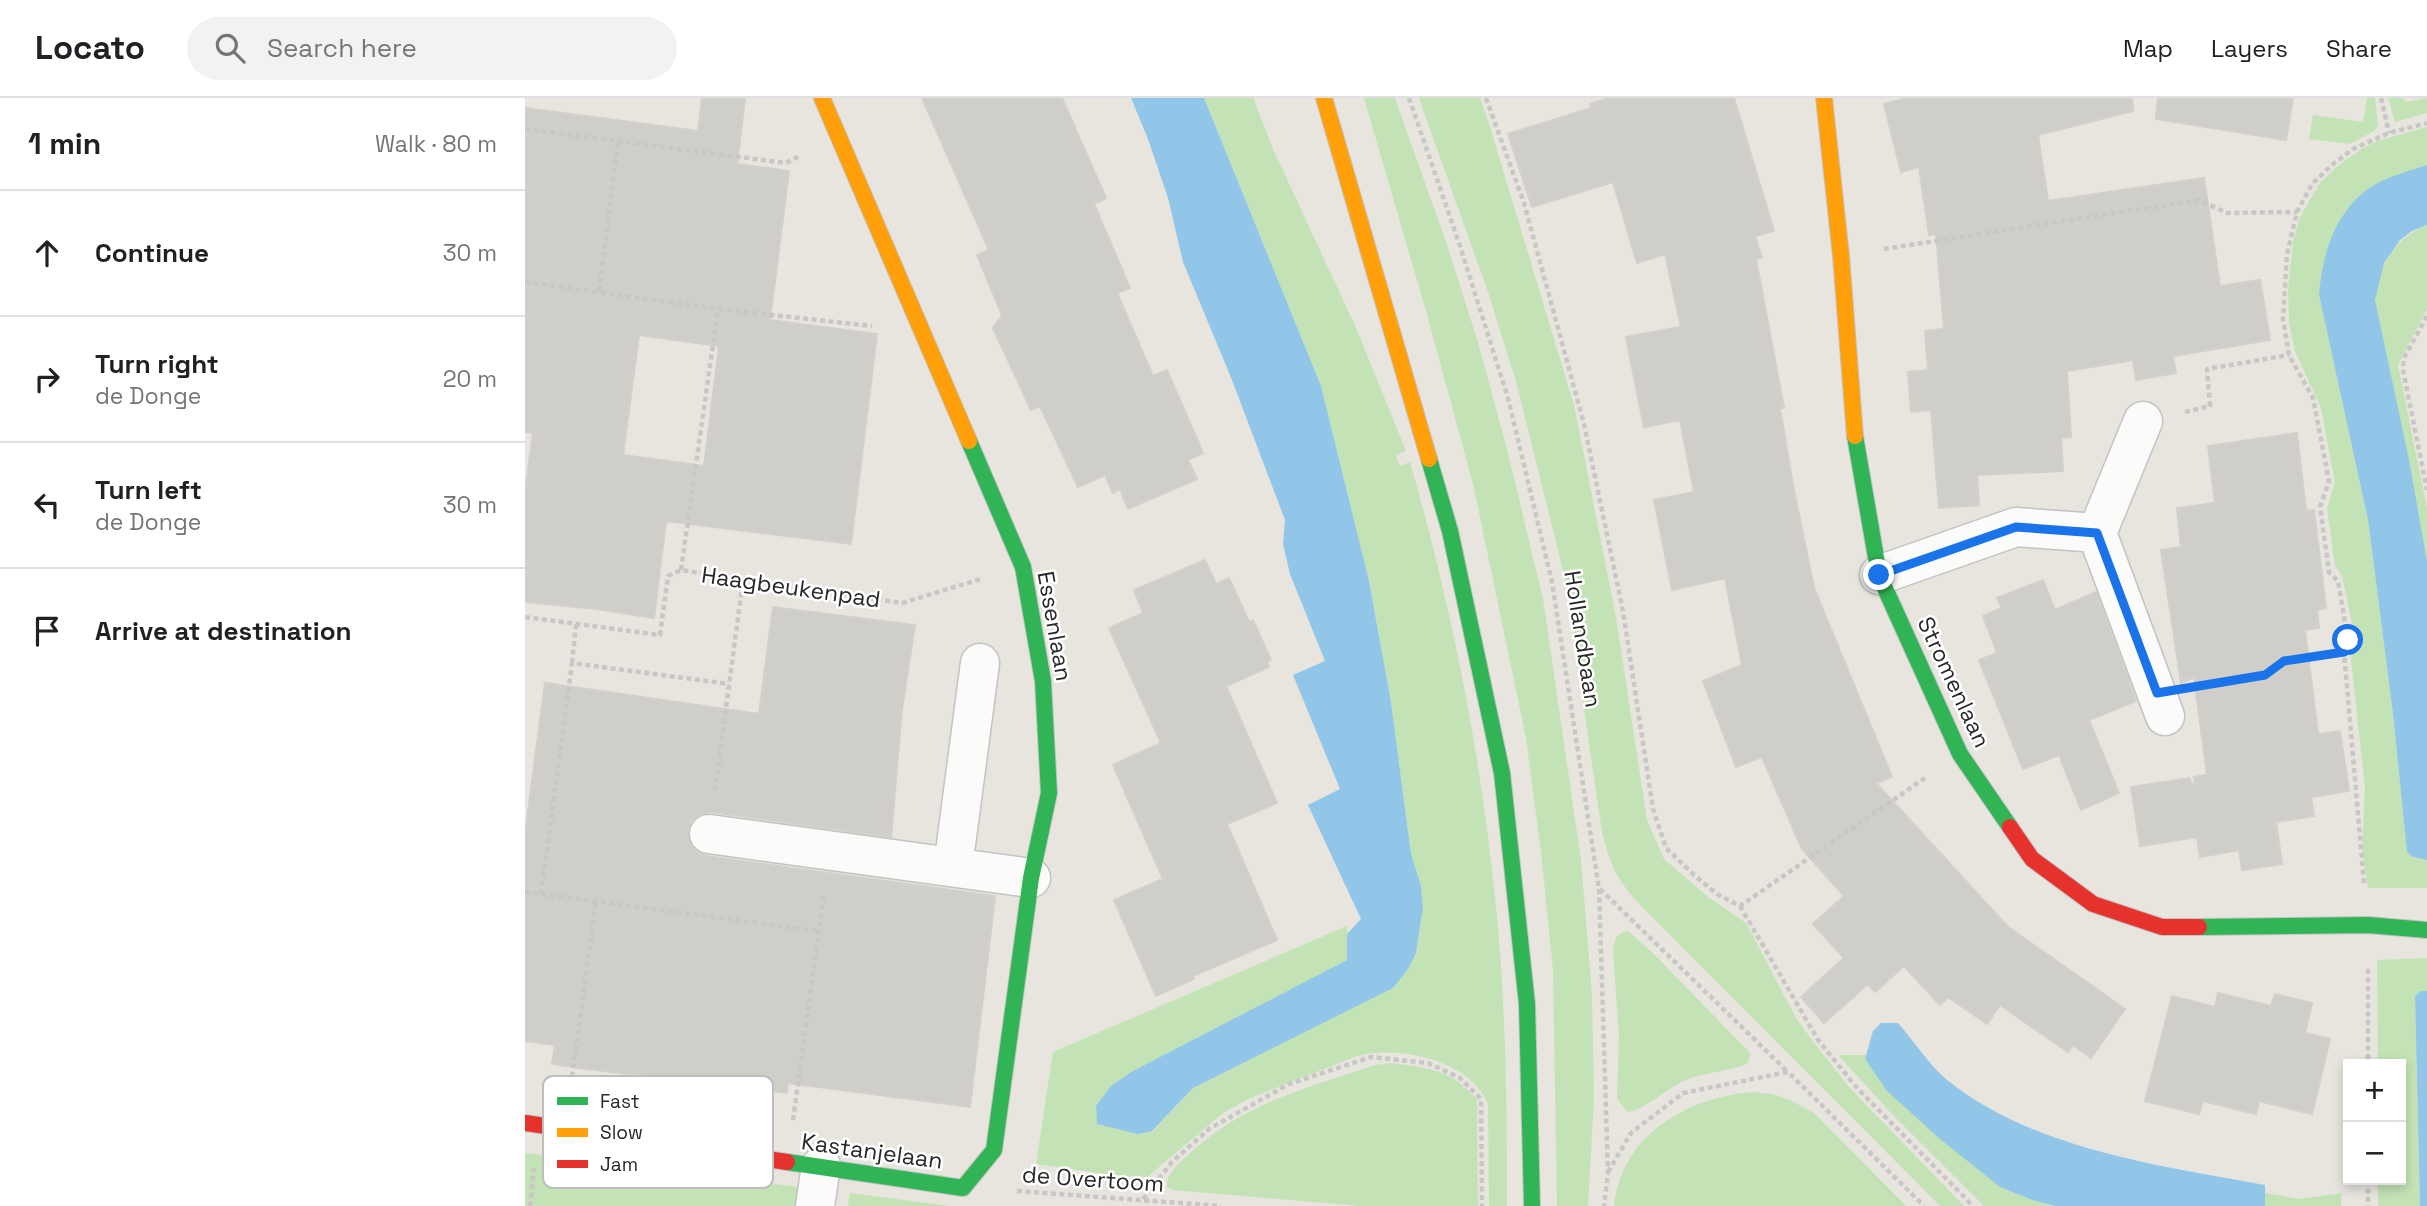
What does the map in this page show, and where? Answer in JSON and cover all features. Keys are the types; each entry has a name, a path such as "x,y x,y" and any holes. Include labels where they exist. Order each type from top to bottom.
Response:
{"street":[{"name":"Essenlaan","path":"822,98 1023,567 1043,681 1049,793 1031,878 994,1150 963,1188"},
{"path":"1324,98 1450,531 1502,773 1527,1004 1532,1206"},
{"name":"Stromenlaan","path":"1824,98 1841,256 1855,437 1879,575 1960,754 2032,859 2093,904 2162,927 2368,925 2427,930"},
{"path":"1311,110 1358,220"},
{"path":"2143,421 2097,533 2161,705"},
{"path":"1879,575 2016,527 2097,533"},
{"path":"953,867 980,663"},
{"path":"709,834 1031,878"},
{"name":"Kastanjelaan","path":"525,1123 543,1125"},
{"name":"Kastanjelaan","path":"773,1159 963,1188"},
{"path":"804,1164 815,1206"}],"path":[{"name":"Hollandbaan","path":"1409,98 1508,398 1552,582 1599,889 1608,1173 1604,1206"},
{"path":"1486,98 1524,203 1584,424 1623,611 1653,809 1666,848 1717,894 1739,906 1818,1040 1857,1088 1973,1206"},
{"path":"2381,98 2389,133"},
{"path":"2368,1059 2368,925 2344,652 2348,640 2338,581 2329,572 2320,507 2329,481 2312,398 2289,355 2283,319 2287,254 2297,212 2312,184 2332,165 2353,149 2389,133 2427,123"},
{"path":"525,129 786,163 838,135"},
{"path":"599,291 618,142"},
{"path":"1841,256 2199,200 2227,213 2297,212"},
{"path":"525,282 717,309 922,332"},
{"path":"681,570 717,309"},
{"path":"2427,316 2404,358 2403,370 2427,490"},
{"path":"2143,421 2210,406 2207,369 2289,355"},
{"name":"Haagbeukenpad","path":"525,617 660,635 668,576 681,570 902,603 1023,567"},
{"path":"709,834 743,580"},
{"path":"541,894 576,624"},
{"path":"2161,705 2265,675 2284,661 2344,652"},
{"path":"572,663 729,684"},
{"path":"1739,906 1960,754"},
{"path":"804,1164 818,931 829,850"},
{"path":"1599,889 1924,1206"},
{"path":"525,891 818,931"},
{"path":"572,1076 596,901"},
{"path":"1143,1199 1172,1162 1209,1129 1289,1084 1371,1057 1428,1063 1460,1078 1481,1099 1482,1206"},
{"path":"1608,1173 1631,1133 1683,1093 1788,1072"},
{"path":"2368,1185 2368,1206"},
{"name":"de Overtoom","path":"963,1188 1221,1206"}],"green space":[{"path":"1204,98 1253,98 1273,149 1357,330 1406,451 1396,455 1400,466 1410,462 1450,620 1488,834 1503,1007 1507,1206 1489,1206 1488,1104 1479,1089 1466,1076 1432,1059 1393,1053 1357,1056 1248,1099 1223,1113 1147,1177 1036,1164 1053,1052 1347,926 1348,960 1131,1072 1111,1086 1152,1132 1193,1088 1392,988 1416,953 1423,907 1421,886 1411,854 1391,702 1369,581 1321,386"},
{"path":"1364,98 1395,98 1477,339 1543,599 1581,860 1592,994 1594,1099 1588,1206 1557,1206 1553,970 1526,738 1473,484"},
{"path":"1419,98 1480,98 1490,127 1574,405 1616,617 1647,820 1664,859 1708,897 1746,923 1796,1018 1815,1044 1849,1087 1964,1206 1940,1206 1642,907 1626,889 1616,872 1602,832 1565,579 1517,385 1488,292"},
{"path":"2367,98 2375,98 2378,125 2374,131 2350,144 2309,139 2313,115 2363,122"},
{"path":"2388,98 2403,98 2406,102 2427,98 2427,113 2395,122"},
{"path":"2427,127 2427,165 2376,184 2319,295 2368,520 2393,714 2407,851 2413,857 2427,860 2427,888 2368,888 2362,848 2365,789 2351,659 2354,633 2342,576 2335,565 2327,508 2335,482 2321,408 2295,351 2289,323 2288,289 2293,242 2300,217 2320,183 2335,168 2377,141"},
{"path":"2427,225 2427,309 2398,365 2427,508 2427,561 2375,299 2379,275 2390,254 2406,237"},
{"path":"1628,931 1653,953 1751,1054 1747,1064 1686,1080 1641,1108 1627,1112 1617,1099 1619,1036 1613,949 1617,937"},
{"path":"2427,958 2427,991 2421,991 2415,996 2420,1206 2378,1206 2378,1185 2406,1185 2406,1059 2378,1059 2377,960"},
{"path":"1838,1055 1867,1055 1865,1060 2000,1187 2055,1206 1984,1206 1890,1112"},
{"path":"1391,1063 1441,1073 1456,1080 1477,1099 1478,1206 1359,1206 1173,1190 1167,1187 1176,1166 1208,1138 1252,1110 1324,1082 1375,1065"},
{"path":"1753,1092 1790,1100 1814,1113 1906,1206 1614,1206 1619,1181 1630,1159 1644,1140 1662,1124 1705,1102"},
{"path":"525,1153 543,1155 543,1188 773,1188 773,1184 806,1188 804,1206 525,1206"},
{"path":"850,1193 950,1206 848,1206"},
{"path":"2265,1193 2299,1199 2342,1193 2341,1206 2265,1206"}],"water":[{"path":"1131,98 1204,98 1321,386 1369,581 1391,702 1411,854 1421,886 1423,907 1416,953 1408,969 1393,988 1193,1088 1152,1131 1138,1134 1097,1124 1096,1106 1111,1086 1131,1072 1347,960 1347,934 1361,919 1308,805 1340,789 1293,675 1325,661 1290,574 1283,544 1285,520 1232,380 1183,262 1168,198"},
{"path":"2427,165 2427,225 2400,240 2384,263 2375,300 2427,561 2427,860 2413,857 2407,852 2393,714 2368,520 2319,295 2328,247 2351,205 2362,193 2376,184"},
{"path":"2421,991 2427,991 2427,1206 2420,1206 2415,996"},
{"path":"1881,1023 1898,1023 1947,1080 1981,1104 2018,1123 2057,1139 2140,1162 2265,1185 2265,1206 2055,1206 2000,1187 1940,1139 1887,1091 1865,1059 1873,1031"}],"building":[{"path":"702,98 745,98 737,164 789,171 770,320 877,334 851,544 666,521 654,618 525,602 525,492 533,433 525,432 525,108 698,131","holes":["639,335 719,346 704,466 623,455"]},
{"path":"922,98 1062,98 1106,198 1094,204 1130,288 1117,293 1153,376 1167,370 1203,453 1188,460 1197,479 1128,509 1120,489 1113,493 1105,475 1078,487 1040,406 1031,410 993,328 1002,315 977,255 989,250"},
{"path":"1609,98 1734,98 1774,231 1755,236 1762,258 1756,259 1784,408 1780,408 1792,480 1814,588 1892,777 1876,783 2008,927 2125,1009 2091,1058 2073,1045 2068,1052 2000,1005 1987,1024 1948,997 1940,1005 1904,966 1875,992 1868,984 1824,1023 1801,997 1844,958 1813,924 1844,896 1802,849 1762,757 1736,767 1703,681 1742,665 1725,578 1672,590 1654,500 1694,492 1680,420 1644,427 1626,337 1681,327 1665,254 1637,263 1613,182 1532,207 1508,134 1591,108 1590,104"},
{"path":"1907,98 2132,98 2133,111 2038,135 2048,201 2204,178 2220,286 2260,280 2270,340 2173,356 2176,373 2136,380 2133,360 2067,371 2071,437 2061,438 2063,471 1977,475 1979,505 1939,508 1931,410 1911,412 1908,372 1928,370 1925,331 1944,329 1936,234 1929,235 1919,167 1901,172 1884,104"},
{"path":"2158,98 2293,98 2286,140 2156,119"},
{"path":"2297,433 2306,511 2314,510 2326,608 2317,610 2319,628 2305,630 2318,734 2340,731 2349,791 2311,797 2314,816 2276,822 2282,864 2242,870 2239,850 2200,857 2197,837 2140,846 2131,787 2189,778 2192,784 2195,783 2194,777 2207,775 2194,677 2181,683 2161,550 2181,547 2177,508 2215,503 2208,446"},
{"path":"1205,560 1216,584 1229,578 1249,622 1253,620 1271,660 1267,662 1269,667 1226,686 1277,803 1227,824 1277,940 1193,976 1194,979 1156,996 1114,900 1163,879 1113,765 1161,743 1109,628 1143,613 1134,590"},
{"path":"2043,580 2055,610 2096,592 2136,701 2089,720 2119,793 2081,810 2059,755 2023,769 1979,660 1997,653 1983,616 2002,608 1997,598"},
{"path":"773,607 915,625 902,709 891,837 711,812 700,814 692,820 688,830 689,842 695,851 706,856 995,896 970,1107 788,1083 787,1093 773,1091 773,1076 646,1076 552,1064 555,1045 525,1041 525,834 545,683 759,714"},
{"path":"2218,993 2271,1006 2275,994 2312,1003 2305,1033 2330,1039 2312,1114 2259,1101 2256,1114 2203,1101 2199,1114 2145,1101 2172,996 2215,1007"}],"traffic: fast":[{"path":"1855,436 1879,575 1960,754 2010,827"},
{"path":"787,1162 963,1188 994,1150 1031,878 1049,793 1043,681 1023,567 969,441"},
{"path":"1429,459 1450,531 1502,773 1527,1004 1532,1206"},
{"path":"2199,927 2368,925 2427,930"}],"traffic: slow":[{"path":"822,98 969,441"},
{"path":"1324,98 1429,459"},
{"path":"1824,98 1841,256 1855,436"}],"traffic: jam":[{"path":"2010,827 2032,859 2093,904 2162,927 2199,927"},
{"path":"525,1123 543,1126"},
{"path":"773,1160 787,1162"}],"route":[{"path":"1879,575 2016,527 2097,533 2157,693 2265,675 2284,661 2344,652 2348,640"}]}
